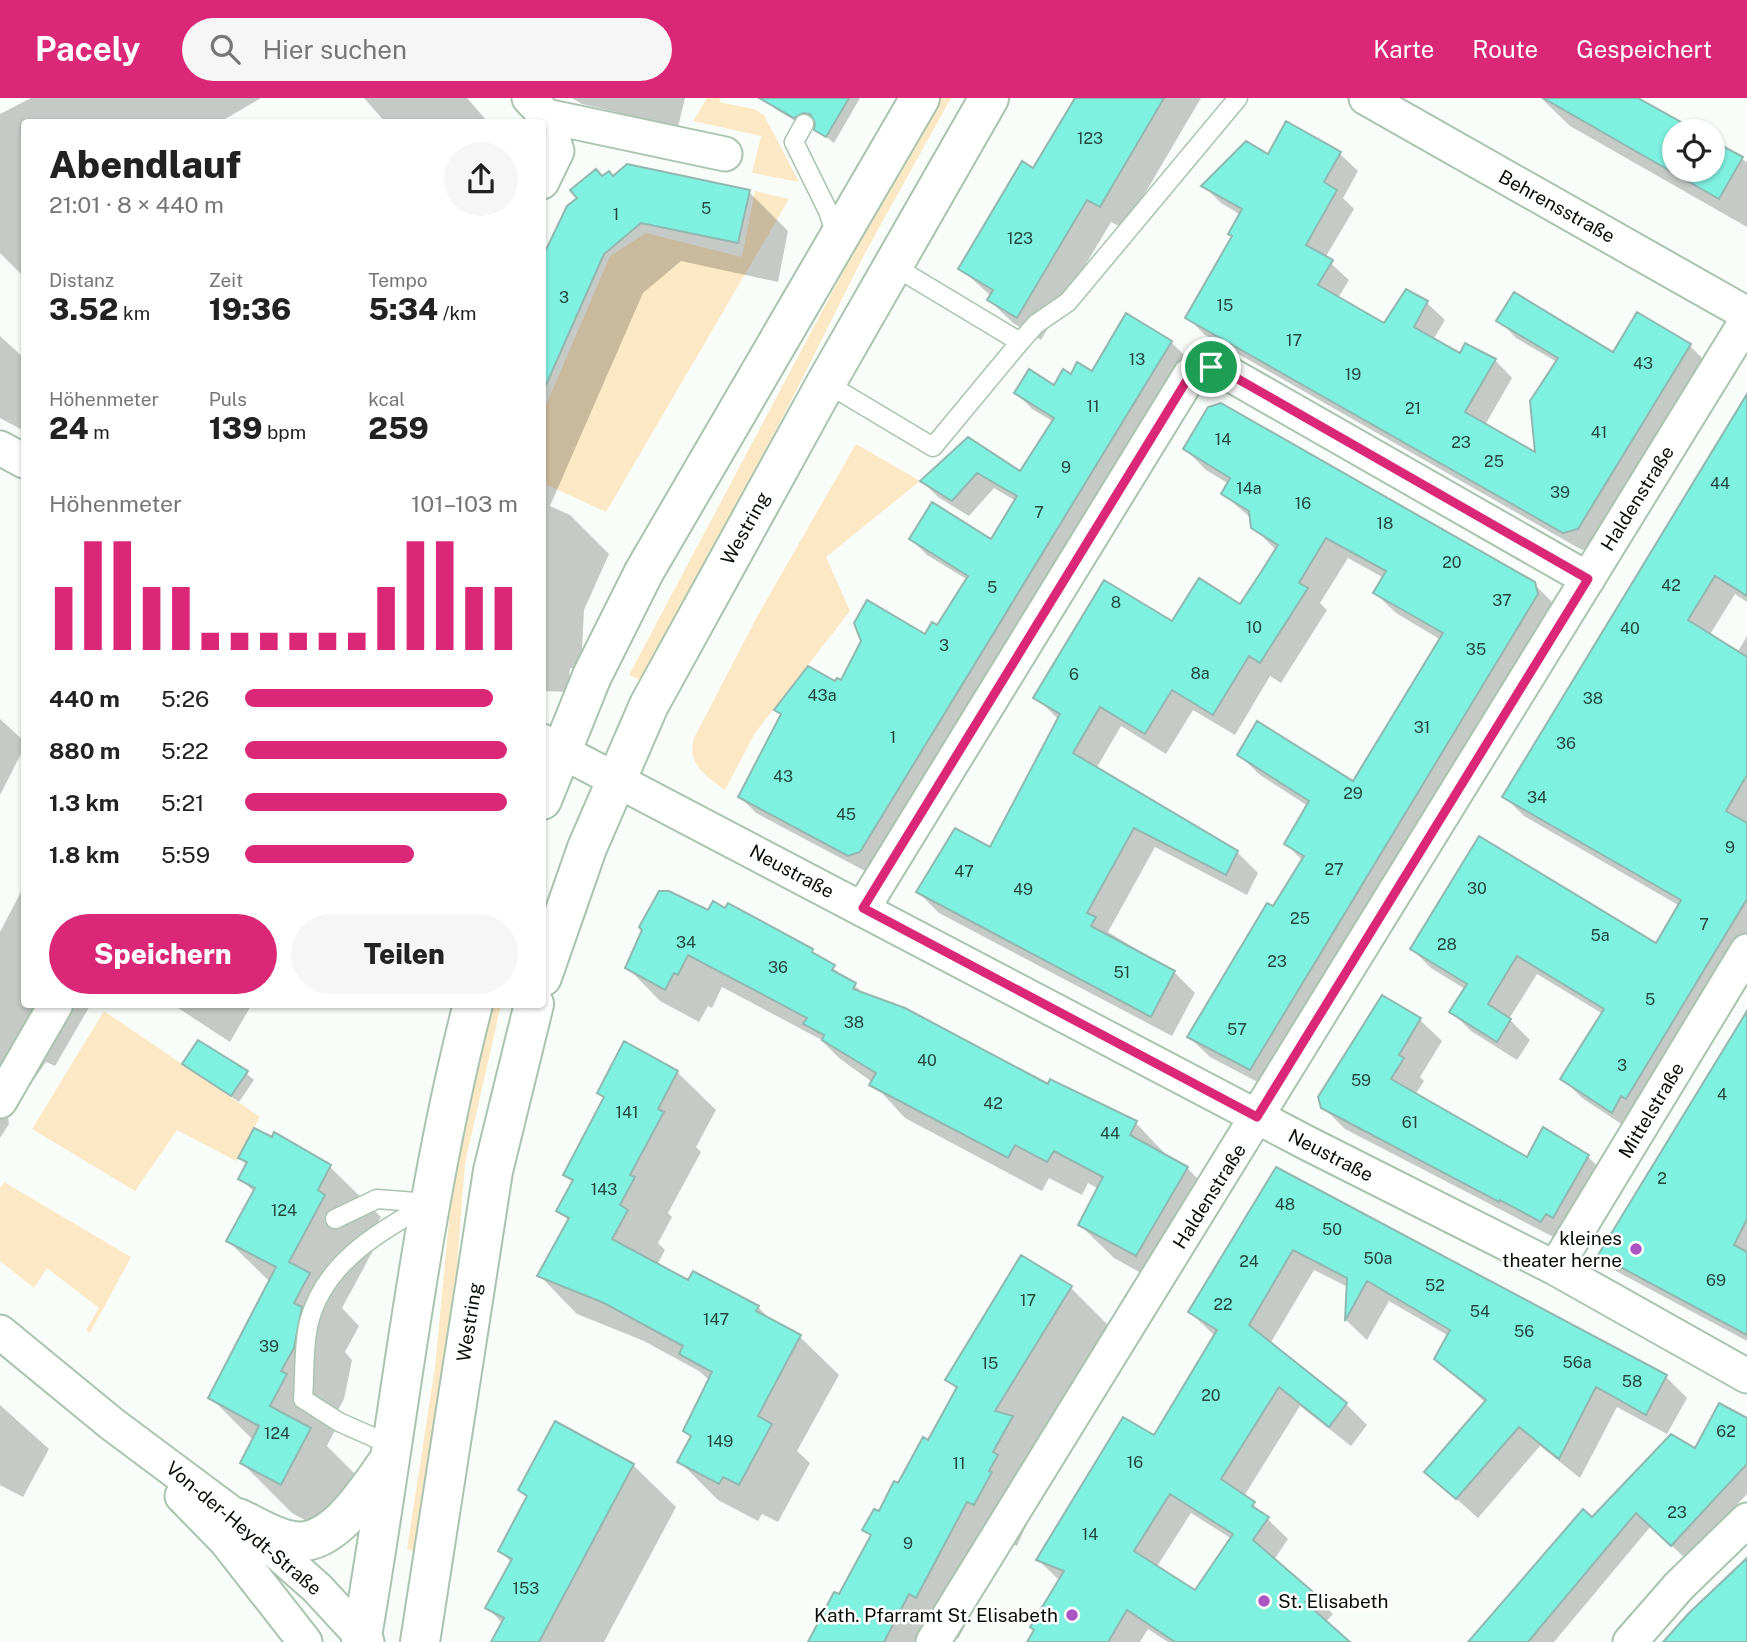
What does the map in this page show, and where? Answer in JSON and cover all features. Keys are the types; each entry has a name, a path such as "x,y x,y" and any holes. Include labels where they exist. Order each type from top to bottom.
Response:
{"main road":[{"path":"546,776 551,746 690,488 920,98"},
{"name":"Westring","path":"546,965 615,778 649,705 892,265 989,98"},
{"path":"363,1640 429,1203 472,1008"},
{"name":"Westring","path":"420,1642 494,1171 533,1008"},
{"path":"238,1518 295,1542 310,1541 341,1522 390,1453"}],"street":[{"name":"Behrensstraße","path":"1366,98 1747,314"},
{"path":"538,107 724,153"},
{"path":"546,126 557,151 546,174"},
{"name":"Haldenstraße","path":"933,1642 1747,320"},
{"path":"863,908 1131,468 1190,375 1198,369 1211,367 1224,371 1588,579"},
{"path":"0,448 21,459"},
{"name":"Neustraße","path":"551,746 1257,1117 1555,1268 1747,1376"},
{"name":"Mittelstraße","path":"1555,1268 1747,951"},
{"path":"4,1082 53,1008"},
{"name":"Von-der-Heydt-Straße","path":"0,1332 112,1424 238,1518 317,1588 363,1640"},
{"name":"Von-der-Heydt-Straße","path":"112,1424 226,1542 305,1642"},
{"path":"1630,1642 1679,1586 1747,1520"}],"lane":[{"path":"826,383 933,447 1036,324 1068,302 1238,98"},
{"path":"804,124 794,142 828,211 837,241"},
{"path":"892,265 1020,342"},
{"path":"335,1219 377,1199 429,1203"},
{"path":"390,1453 303,1399 309,1322 344,1259 369,1239 429,1203"}],"shaded area":[{"path":"707,98 721,98 719,102 754,109 764,115 799,182 752,173 761,136 693,121"},
{"path":"940,98 951,98 864,255 789,405 643,681 629,675 904,157"},
{"path":"755,191 789,199 606,512 546,484 546,405 610,256 646,233 742,257"},
{"path":"856,444 920,481 826,557 850,611 755,733 725,790 700,769 693,755 694,738 758,615"},
{"path":"488,1008 500,1008 465,1163 457,1265 416,1552 407,1549 435,1367 455,1159"},
{"path":"104,1011 260,1117 236,1161 177,1130 135,1191 32,1129"},
{"path":"4,1182 131,1257 90,1333 86,1330 99,1308 47,1268 34,1288 0,1261 0,1188"}],"building":[{"path":"759,98 849,98 826,137 814,130 815,123 810,114 803,113 794,118"},
{"path":"1075,98 1164,98 1100,207 1087,200 1017,318 987,300 993,290 958,269 1022,161 1033,168"},
{"path":"1543,98 1638,98 1676,119 1662,119 1662,166"},
{"path":"1286,121 1341,152 1324,182 1337,190 1306,245 1333,260 1318,285 1384,323 1406,289 1428,301 1414,327 1460,353 1465,343 1496,359 1465,412 1535,452 1530,401 1558,358 1496,321 1514,292 1613,352 1637,312 1691,344 1578,529 1563,533 1185,318 1232,236 1228,234 1242,209 1201,186 1246,141 1268,154"},
{"path":"1725,147 1743,157 1719,199 1689,182 1725,182"},
{"path":"627,164 750,190 738,243 641,223 604,254 546,385 546,250 567,206 577,198 570,190 596,169 602,176 609,171 613,176"},
{"path":"1126,313 1172,341 860,852 848,856 738,797 781,714 774,710 808,666 835,681 837,678 841,680 861,641 854,623 867,600 925,634 932,622 937,625 968,576 909,539 932,502 991,539 1017,496 977,473 952,501 920,481 968,437 1020,471 1054,418 1014,393 1029,369 1054,385 1063,369 1071,374 1077,362 1092,371"},
{"path":"1747,394 1747,596 1715,576 1688,620 1747,657 1747,775 1726,811 1747,823 1747,899 1626,1099 1621,1096 1612,1113 1560,1079 1604,1009 1517,956 1488,1004 1511,1019 1497,1042 1449,1012 1467,984 1410,949 1479,836 1656,943 1681,900 1502,797"},
{"path":"1221,403 1535,582 1538,594 1250,1070 1187,1037 1267,903 1273,906 1304,856 1284,844 1309,801 1237,755 1257,721 1353,781 1443,633 1373,593 1386,571 1326,538 1299,583 1308,588 1260,663 1249,656 1213,715 1172,690 1145,734 1100,707 1073,753 1238,851 1226,875 1134,828 1087,913 1096,917 1091,926 1175,971 1151,1017 916,892 955,828 990,847 1060,714 1033,698 1104,580 1172,621 1199,578 1240,604 1278,545 1251,528 1249,511 1221,494 1230,478 1183,449 1208,407"},
{"path":"659,891 669,891 708,910 713,901 725,908 728,903 813,949 812,952 835,965 832,970 856,983 853,989 905,1008 1048,1084 1050,1079 1137,1121 1130,1135 1188,1167 1136,1256 1078,1225 1103,1177 1054,1151 1047,1162 1015,1145 1008,1158 869,1085 876,1073 822,1040 824,1035 803,1024 807,1018 688,955 678,975 674,973 665,990 625,968 642,930 639,927"},
{"path":"1382,995 1421,1018 1399,1055 1404,1058 1391,1079 1527,1157 1543,1127 1589,1155 1553,1218 1546,1214 1541,1222 1321,1108 1318,1097"},
{"path":"1747,1011 1747,1219 1734,1245 1747,1252 1747,1335 1598,1255"},
{"path":"198,1040 248,1071 231,1096 182,1064"},
{"path":"624,1041 678,1071 658,1109 664,1112 630,1175 635,1177 620,1205 628,1210 612,1239 688,1280 693,1271 759,1306 756,1311 801,1335 758,1416 772,1424 739,1485 723,1477 719,1484 677,1462 691,1436 683,1431 712,1372 679,1354 683,1346 604,1303 537,1276 569,1218 556,1211 573,1180 563,1175 604,1097 597,1093"},
{"path":"254,1128 272,1137 274,1132 331,1165 318,1190 325,1195 289,1262 310,1273 294,1303 302,1307 294,1348 281,1371 287,1374 270,1406 311,1428 281,1485 240,1463 259,1426 208,1398 276,1267 226,1241 255,1188 238,1179 247,1162 238,1158"},
{"path":"1276,1167 1667,1375 1646,1415 1596,1387 1559,1459 1519,1427 1456,1499 1424,1472 1486,1400 1434,1359 1450,1330 1367,1281 1345,1321 1347,1278 1293,1250 1249,1325 1347,1403 1329,1427 1279,1387 1221,1479 1255,1502 1252,1506 1269,1517 1253,1540 1313,1592 1305,1602 1350,1642 1175,1642 1127,1610 1108,1642 1027,1642 1034,1630 1030,1627 1064,1571 1036,1560 1123,1417 1154,1435 1217,1330 1188,1312","holes":["1170,1494 1233,1534 1195,1590 1134,1551"]},
{"path":"1021,1255 1072,1286 995,1411 1013,1416 993,1452 998,1455 989,1471 992,1472 974,1505 967,1502 916,1598 909,1594 884,1642 808,1642 834,1592 839,1594 871,1535 862,1530 874,1509 879,1511 894,1481 898,1483 923,1437 928,1440 957,1387 945,1380"},
{"path":"1719,1403 1747,1418 1747,1464 1671,1546 1636,1513 1528,1642 1468,1642 1583,1509 1592,1517 1671,1434 1695,1448"},
{"path":"555,1421 634,1464 539,1642 491,1642 504,1618 485,1608 512,1559 498,1551 527,1496 518,1490"},
{"path":"1747,1558 1747,1642 1663,1642 1689,1613"}],"place":[{"name":"kleines theater herne","path":"1636,1249"},
{"name":"St. Elisabeth","path":"1264,1601"},
{"name":"Kath. Pfarramt St. Elisabeth","path":"1072,1615"}],"route":[{"path":"1211,367 1224,371 1588,579 1257,1117 863,908 1190,375 1198,369 1211,367"}]}
